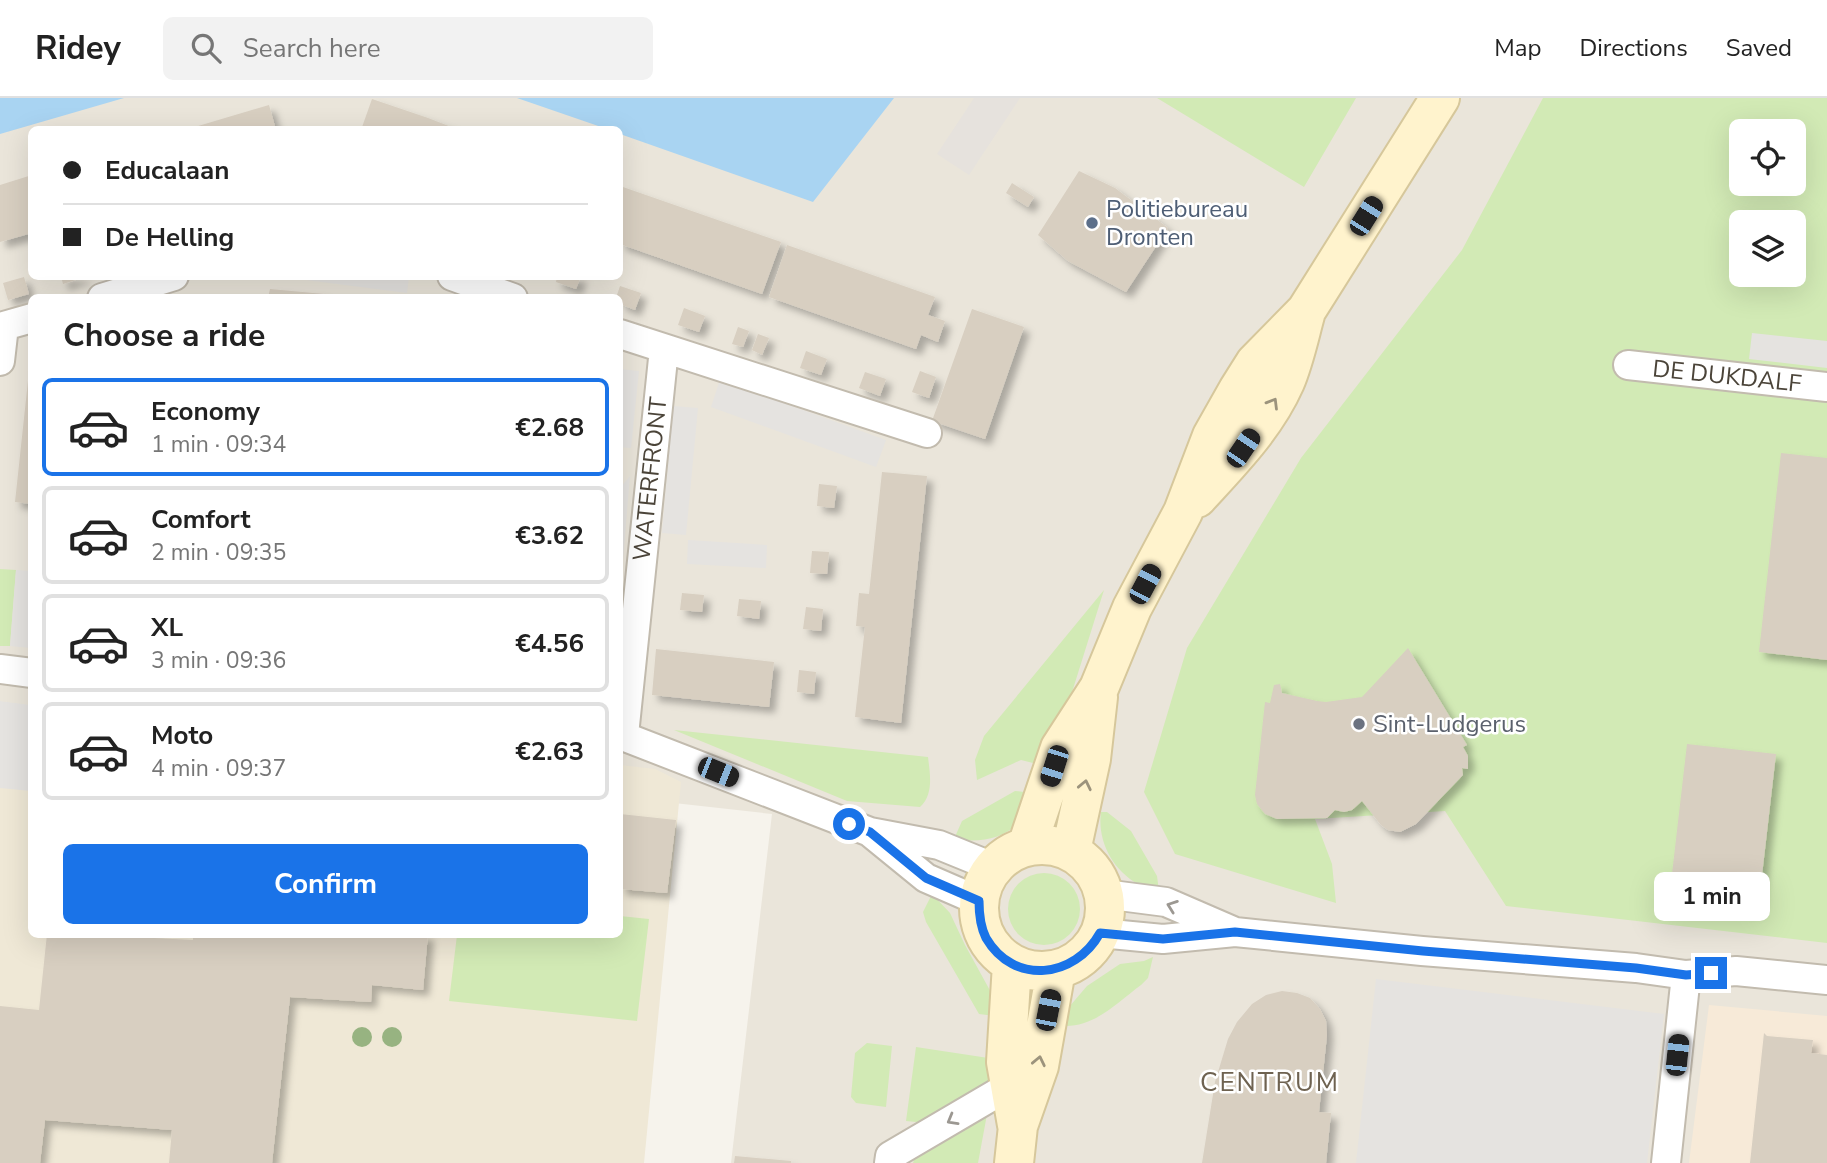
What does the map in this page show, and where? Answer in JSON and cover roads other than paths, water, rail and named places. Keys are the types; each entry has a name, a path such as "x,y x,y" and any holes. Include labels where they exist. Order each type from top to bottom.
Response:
{"main road":[{"path":"1027,846 1060,748 1099,688 1132,608 1183,512 1212,436 1255,363 1307,311 1440,98"},
{"path":"1071,851 1091,759 1099,688"},
{"path":"1049,845 1071,851 1093,869 1104,894 1105,914 1100,933 1083,957 1056,970 1034,971 1012,964 997,952 986,937 980,919 986,884 1003,858 1027,846 1049,845"},
{"path":"1012,964 1006,1062 1011,1085 1016,1145"},
{"path":"1016,1145 1039,1066 1056,970"}],"street":[{"path":"115,294 161,280"},
{"path":"463,280 502,294"},
{"path":"0,361 2,327 28,319"},
{"path":"623,335 927,433"},
{"name":"WATERFRONT","path":"623,726 664,349"},
{"name":"DE DUKDALF","path":"1628,365 1827,387"},
{"path":"0,669 28,672"},
{"path":"623,735 870,832 939,845 986,884"},
{"path":"1104,894 1166,902 1235,932"},
{"path":"1100,933 1163,939 1235,932 1423,951 1636,968 1686,975 1736,971 1827,979"},
{"path":"1666,1163 1686,975"},
{"path":"889,1163 890,1156 1011,1085"}],"water":[{"path":"0,98 124,98 0,134"},
{"path":"517,98 894,98 813,202 623,135 623,126 598,126"}],"place":[{"name":"Politiebureau Dronten","path":"1092,223"},
{"name":"Sint-Ludgerus","path":"1359,724"}],"district":[{"name":"CENTRUM","path":"1270,1082"}]}
